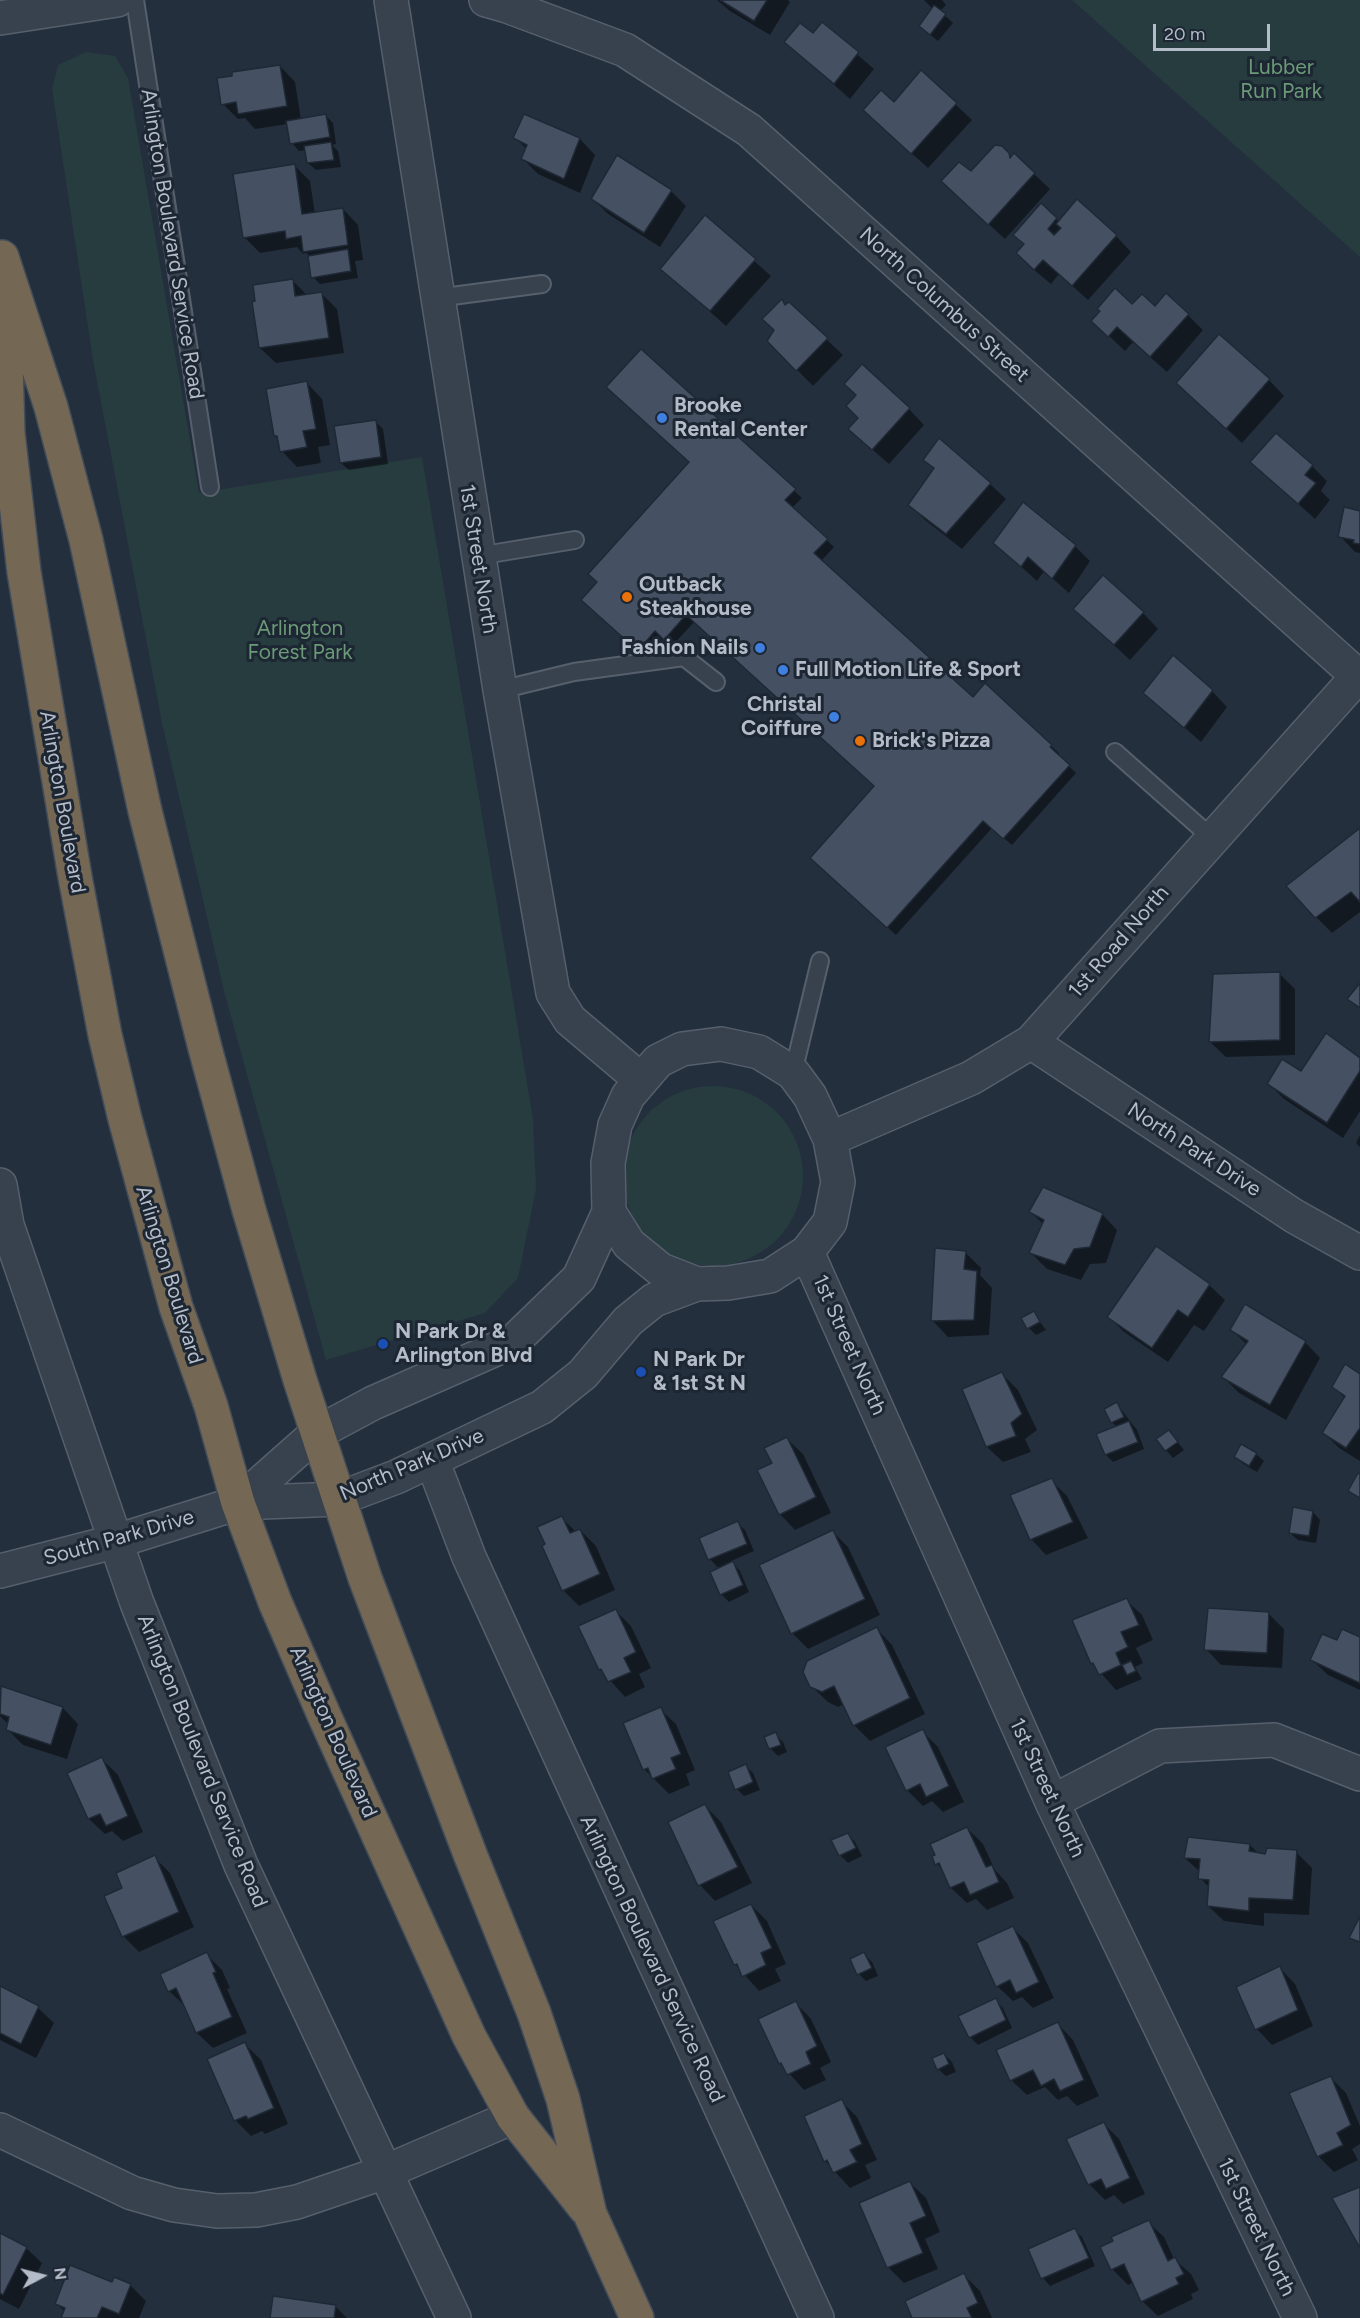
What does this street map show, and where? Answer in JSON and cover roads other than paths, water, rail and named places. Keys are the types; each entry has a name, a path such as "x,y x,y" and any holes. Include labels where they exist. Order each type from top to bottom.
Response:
{"highway":[{"name":"Arlington Boulevard","path":"1,249 51,407 86,540 146,811 205,1047 249,1210 316,1433 365,1578 421,1728 534,2013 563,2099 590,2214 637,2318"},
{"name":"Arlington Boulevard","path":"1,249 8,433 24,572 86,941 147,1208 176,1307 211,1406 238,1503 275,1602 470,2036 513,2117 590,2214"}],"street":[{"path":"0,18 117,0"},
{"name":"1st Street North","path":"391,0 478,556 553,993 570,1020 641,1080"},
{"name":"North Columbus Street","path":"486,0 625,50 749,130 1359,677"},
{"name":"1st Road North","path":"830,1139 971,1078 1031,1042 1359,677"},
{"name":"North Park Drive","path":"1031,1042 1294,1216 1360,1253"},
{"path":"238,1503 316,1433 373,1403 514,1341 579,1278 609,1212 608,1163 615,1125 628,1096 658,1061 682,1049 721,1044 759,1052 793,1073 810,1096 830,1139 838,1182 830,1222 807,1252 770,1276 728,1283 698,1284 661,1270 630,1244 609,1212"},
{"name":"Arlington Boulevard Service Road","path":"0,1185 7,1225 137,1603 241,1865 454,2318"},
{"name":"1st Street North","path":"807,1252 1053,1802 1300,2318"},
{"name":"North Park Drive","path":"238,1503 338,1499 432,1460 542,1407 583,1374 628,1321 654,1300 698,1284"},
{"name":"Arlington Boulevard Service Road","path":"432,1460 469,1557 817,2318"},
{"name":"South Park Drive","path":"0,1571 117,1541 238,1503"},
{"path":"1053,1802 1160,1746 1274,1740 1360,1774"},
{"path":"0,2130 132,2193 174,2205 217,2211 256,2210 297,2202 385,2172 513,2117"}],"lane":[{"name":"Arlington Boulevard Service Road","path":"135,0 210,487"},
{"path":"437,298 542,284"},
{"path":"478,556 575,540"},
{"path":"500,690 574,672 684,657 716,682"},
{"path":"1115,752 1212,838"},
{"path":"793,1073 820,961"}],"place":[{"name":"Brooke Rental Center","path":"662,418"},
{"name":"Outback Steakhouse","path":"627,597"},
{"name":"Fashion Nails","path":"760,648"},
{"name":"Full Motion Life & Sport","path":"783,670"},
{"name":"Christal Coiffure","path":"834,717"},
{"name":"Brick's Pizza","path":"860,741"},
{"name":"N Park Dr & Arlington Blvd","path":"383,1344"},
{"name":"N Park Dr & 1st St N","path":"641,1372"}],"park label":[{"name":"Lubber Run Park","path":"1281,80"},
{"name":"Arlington Forest Park","path":"300,641"}]}
